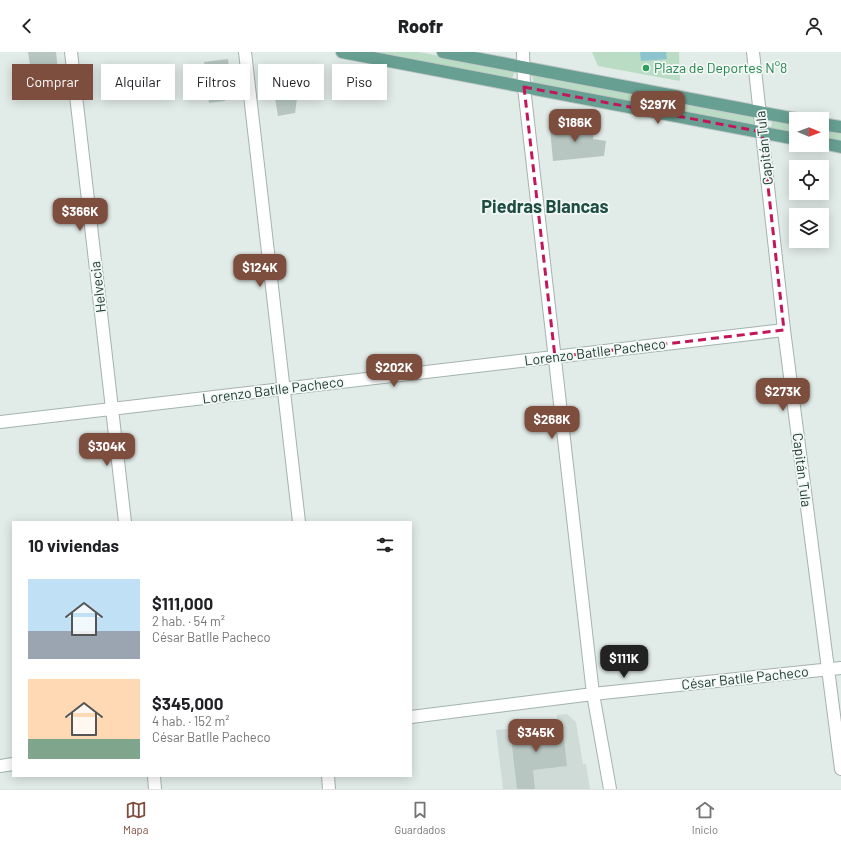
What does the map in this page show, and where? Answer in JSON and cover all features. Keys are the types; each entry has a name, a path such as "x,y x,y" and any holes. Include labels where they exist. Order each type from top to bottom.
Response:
{"main road":[{"path":"342,52 789,138"},
{"path":"443,52 789,118"},
{"path":"829,125 841,127"},
{"path":"829,144 841,147"}],"street":[{"name":"Helvecia","path":"71,52 125,521"},
{"path":"245,52 299,521"},
{"path":"523,52 524,87 593,694 610,789"},
{"name":"Capitán Tula","path":"753,52 784,330 841,768"},
{"name":"Lorenzo Batlle Pacheco","path":"0,422 784,330"},
{"name":"César Batlle Pacheco","path":"412,717 593,694 841,668"},
{"path":"0,766 12,764"},
{"path":"154,777 155,789"},
{"path":"328,777 330,789"}],"highlighted area":[{"path":"524,87 762,132 784,330 555,357"}],"shaded area":[{"path":"567,714 576,722 583,764 586,764 590,789 503,789 496,730 557,723 557,715"}],"green space":[{"path":"367,52 418,52 509,69 513,70 514,74 512,78 508,79"},
{"name":"Plaza de Deportes N°8","path":"592,52 679,52 680,81 598,66"},
{"path":"535,73 755,116 756,127 534,84 532,76"},
{"path":"772,120 789,122 789,134 771,130"},
{"path":"829,128 841,130 841,143 829,141"}],"water":[{"path":"640,52 666,52 667,59 641,61"}],"building":[{"path":"28,52 56,52 57,64 30,64"},
{"path":"228,59 229,64 204,64 204,62"},
{"path":"209,100 225,100 225,101 209,103"},
{"path":"275,100 297,100 295,113 278,116"},
{"path":"553,123 594,130 593,139 606,141 604,156 553,161 550,129"},
{"path":"527,726 528,729 559,727 559,731 563,731 567,766 533,770 535,789 517,789 510,728"}],"place":[{"name":"Plaza de Deportes N°8","path":"646,68"}],"district":[{"name":"Piedras Blancas","path":"545,207"}]}
